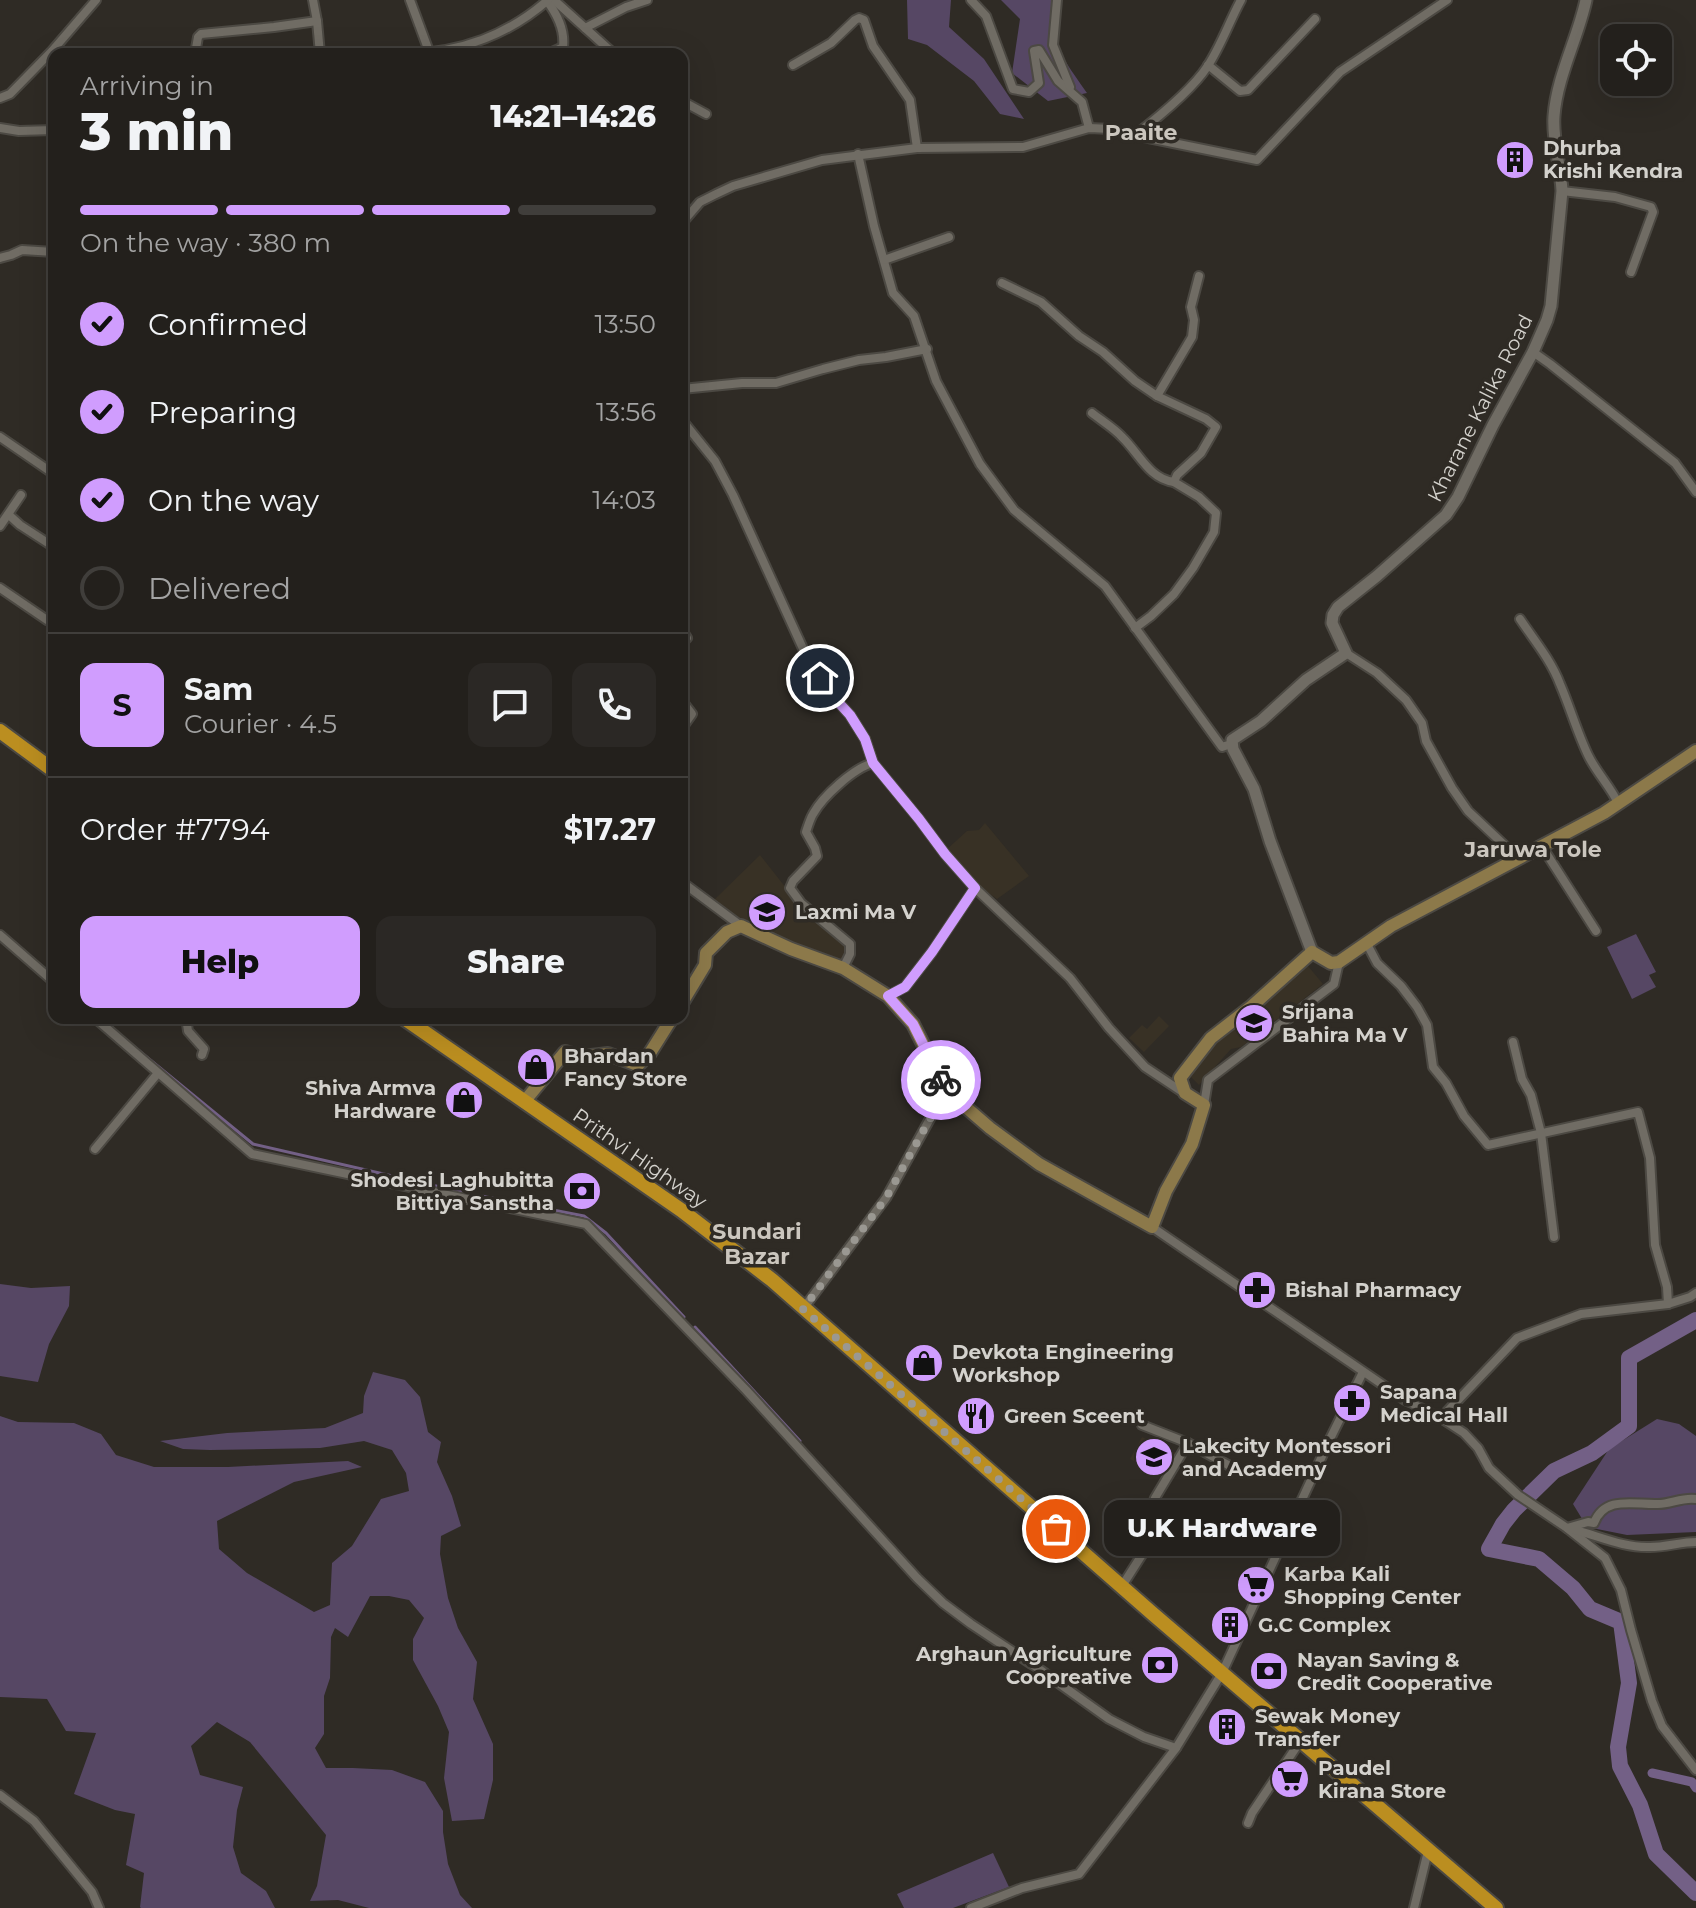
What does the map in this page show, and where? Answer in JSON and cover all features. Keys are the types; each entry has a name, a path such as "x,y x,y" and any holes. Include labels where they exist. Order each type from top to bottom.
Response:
{"highway":[{"path":"0,731 48,767"},
{"name":"Prithvi Highway","path":"413,1024 681,1210 772,1280 1496,1908"}],"main road":[{"path":"688,993 705,965 706,953 727,932 741,926 843,968 888,996 913,1024 946,1090 990,1128 1039,1164 1152,1227 1166,1191 1192,1144 1204,1105 1185,1093 1180,1078 1211,1038 1312,952 1331,963 1339,962 1391,926 1604,813 1696,751"},
{"path":"524,1102 565,1052 583,1057 608,1054 638,1065 650,1053 668,1024"}],"street":[{"path":"55,48 96,0"},
{"path":"313,0 319,48"},
{"path":"410,0 428,48"},
{"path":"458,48 472,45 527,18 550,0"},
{"path":"550,0 607,48"},
{"path":"550,0 561,25 564,40 561,48"},
{"path":"585,28 647,0"},
{"path":"971,0 986,16 1013,89 1029,92 1039,83 1034,51 1039,50 1058,81 1082,102 1089,128"},
{"path":"1057,0 1053,45 1072,92"},
{"path":"1134,136 1154,121 1208,65 1241,0"},
{"path":"688,216 700,202 733,186 822,160 917,148 1023,147 1089,128 1111,129 1257,160 1340,72 1447,0"},
{"name":"Kharane Kalika Road","path":"1346,653 1332,623 1333,615 1338,607 1446,515 1547,320 1562,191 1554,113 1586,0"},
{"path":"1208,65 1240,91 1248,90 1315,19"},
{"path":"793,65 831,43 855,20 864,20 873,46 910,100 917,148"},
{"path":"196,48 201,34 317,21"},
{"path":"0,98 10,94 48,55"},
{"path":"688,104 706,114"},
{"path":"0,128 48,130"},
{"path":"858,154 893,293 914,316 936,381 980,464 1014,510 1105,586 1222,747 1231,744 1236,736 1272,713 1306,680 1346,653 1377,673 1406,700 1422,723 1426,741 1468,811 1517,857"},
{"path":"1562,191 1615,197 1651,207 1653,212 1631,272"},
{"path":"884,260 949,237"},
{"path":"0,258 22,250 48,252"},
{"path":"1157,396 1192,337 1194,320 1191,307 1199,276"},
{"path":"1002,283 1041,302 1079,336 1157,396 1206,419 1216,427 1201,453 1177,475 1174,482"},
{"path":"688,388 776,383 859,360 927,349"},
{"path":"1533,352 1675,463 1696,492"},
{"path":"1092,413 1121,436 1153,474 1199,497 1216,513 1214,532 1193,568 1174,594 1135,628"},
{"path":"688,427 715,461 810,664 850,715 865,739 873,763 975,888 1070,978 1145,1067 1185,1093"},
{"path":"0,437 48,470"},
{"path":"0,526 21,495"},
{"path":"9,515 48,543"},
{"path":"2,592 48,620"},
{"path":"1520,619 1550,663 1589,756 1618,803"},
{"path":"1231,744 1254,789 1312,952"},
{"path":"843,968 850,954 850,944 801,903 790,888 817,856 806,832 814,812 845,780 862,766 873,763"},
{"path":"1541,845 1596,931"},
{"path":"688,886 741,926"},
{"path":"888,996 905,987 975,888"},
{"path":"0,935 48,977"},
{"path":"1367,944 1377,963 1417,1007 1427,1025 1433,1067 1446,1083 1464,1116 1488,1145 1638,1112 1650,1158 1655,1245 1667,1287 1668,1304"},
{"path":"1204,1105 1208,1080 1334,984 1339,962"},
{"path":"102,1024 252,1154 586,1224 746,1390 943,1603 1109,1719 1144,1737 1176,1748"},
{"path":"187,1024 188,1031 204,1049 202,1055"},
{"path":"1513,1042 1541,1133 1554,1237"},
{"path":"95,1149 158,1073"},
{"path":"803,1309 886,1198 946,1090"},
{"path":"1152,1227 1405,1400 1464,1433 1478,1448 1489,1468 1518,1495 1605,1558 1621,1590 1662,1726 1696,1770"},
{"path":"1441,1418 1517,1338 1581,1314 1668,1304 1696,1293"},
{"path":"971,1908 1022,1888 1079,1874 1176,1748 1222,1673 1363,1372"},
{"path":"1142,1425 1188,1443 1239,1471"},
{"path":"1122,1586 1152,1539 1155,1527 1147,1520 1155,1498 1188,1443"},
{"path":"1567,1528 1594,1523 1597,1515 1614,1503 1659,1504 1683,1498 1696,1499"},
{"path":"1567,1528 1634,1546 1696,1542"},
{"path":"1248,1823 1301,1740"},
{"path":"0,1795 34,1821 92,1892 99,1908"},
{"path":"1414,1908 1428,1850"}],"shaded area":[{"path":"907,0 951,0 949,27 984,59 1024,119 1000,114 974,81 927,45 908,39"},
{"path":"1001,0 1059,0 1055,28 1060,50 1087,93 1048,101 1012,73 1020,19"},
{"path":"985,823 1029,876 997,899 969,879 945,851 967,831 979,830"},
{"name":"Laxmi Ma V","path":"760,855 801,907 847,944 848,952 839,964 792,941 735,919 713,901"},
{"path":"1636,934 1656,972 1649,975 1656,987 1632,999 1607,947"},
{"name":"Srijana Bahira Ma V","path":"1303,960 1323,984 1241,1047 1231,1049 1199,1085 1187,1073 1223,1032"},
{"path":"1159,1016 1169,1026 1144,1052 1129,1038 1142,1025 1147,1029"},
{"path":"0,1284 31,1288 70,1286 69,1306 49,1344 38,1382 0,1376"},
{"path":"373,1372 405,1380 420,1397 428,1432 441,1442 437,1462 461,1526 441,1536 440,1554 448,1598 458,1628 477,1662 473,1699 493,1744 493,1780 484,1819 452,1821 444,1778 449,1732 413,1660 413,1639 424,1618 409,1600 370,1596 348,1637 335,1628 331,1637 330,1678 324,1696 324,1734 315,1748 326,1768 392,1770 425,1782 443,1811 448,1864 460,1895 472,1908 369,1908 338,1900 310,1901 317,1886 326,1835 250,1742 217,1722 191,1746 200,1775 243,1787 233,1847 241,1873 266,1891 275,1908 141,1908 144,1873 126,1865 135,1814 115,1810 74,1794 96,1733 66,1731 47,1699 0,1697 0,1416 18,1422 74,1423 101,1434 116,1455 154,1467 348,1461 362,1467 294,1482 217,1521 219,1549 247,1573 314,1612 330,1605 332,1563 352,1546 381,1499 409,1491 406,1473 392,1450 364,1441 320,1448 210,1450 183,1449 160,1441 227,1433 325,1428 363,1413 364,1396"},
{"path":"1657,1419 1679,1424 1696,1436 1696,1532 1627,1535 1587,1527 1573,1504 1609,1449"},
{"name":"Lakecity Montessori and Academy","path":"1142,1437 1178,1454 1164,1476 1130,1459"},
{"path":"993,1853 1009,1887 953,1908 904,1908 897,1894"}],"waterway":[{"path":"127,1041 253,1144 471,1194 584,1216 606,1233 684,1317"},
{"path":"1696,1320 1629,1358 1629,1426 1592,1453 1554,1471 1514,1510 1489,1549 1539,1559 1573,1588 1590,1609 1621,1622 1629,1683 1618,1747 1620,1766 1640,1805 1656,1854 1696,1893"},
{"path":"695,1327 800,1441"},
{"path":"1652,1773 1692,1782 1696,1788"}],"way so far":[{"path":"941,1080 946,1090 886,1198 803,1309 1056,1529"}],"place":[{"name":"Dhurba Krishi Kendra","path":"1515,160"},
{"name":"Laxmi Ma V","path":"767,912"},
{"name":"Srijana Bahira Ma V","path":"1254,1023"},
{"name":"Bhardan Fancy Store","path":"536,1067"},
{"name":"Shiva Armva Hardware","path":"464,1100"},
{"name":"Shodesi Laghubitta Bittiya Sanstha","path":"582,1191"},
{"name":"Bishal Pharmacy","path":"1257,1290"},
{"name":"Devkota Engineering Workshop","path":"924,1363"},
{"name":"Sapana Medical Hall","path":"1352,1403"},
{"name":"Green Sceent","path":"976,1416"},
{"name":"Lakecity Montessori and Academy","path":"1154,1457"},
{"name":"U.K Hardware","path":"1056,1529"},
{"name":"Karba Kali Shopping Center","path":"1256,1585"},
{"name":"G.C Complex","path":"1230,1625"},
{"name":"Arghaun Agriculture Coopreative","path":"1160,1665"},
{"name":"Nayan Saving & Credit Cooperative","path":"1269,1671"},
{"name":"Sewak Money Transfer","path":"1227,1727"},
{"name":"Paudel Kirana Store","path":"1290,1779"}],"district":[{"name":"Paaite","path":"1141,132"},
{"name":"Jaruwa Tole","path":"1533,849"},
{"name":"Sundari Bazar","path":"757,1244"}],"route":[{"path":"820,678 865,739 873,763 975,888 905,987 888,996 913,1024 941,1080"}]}
